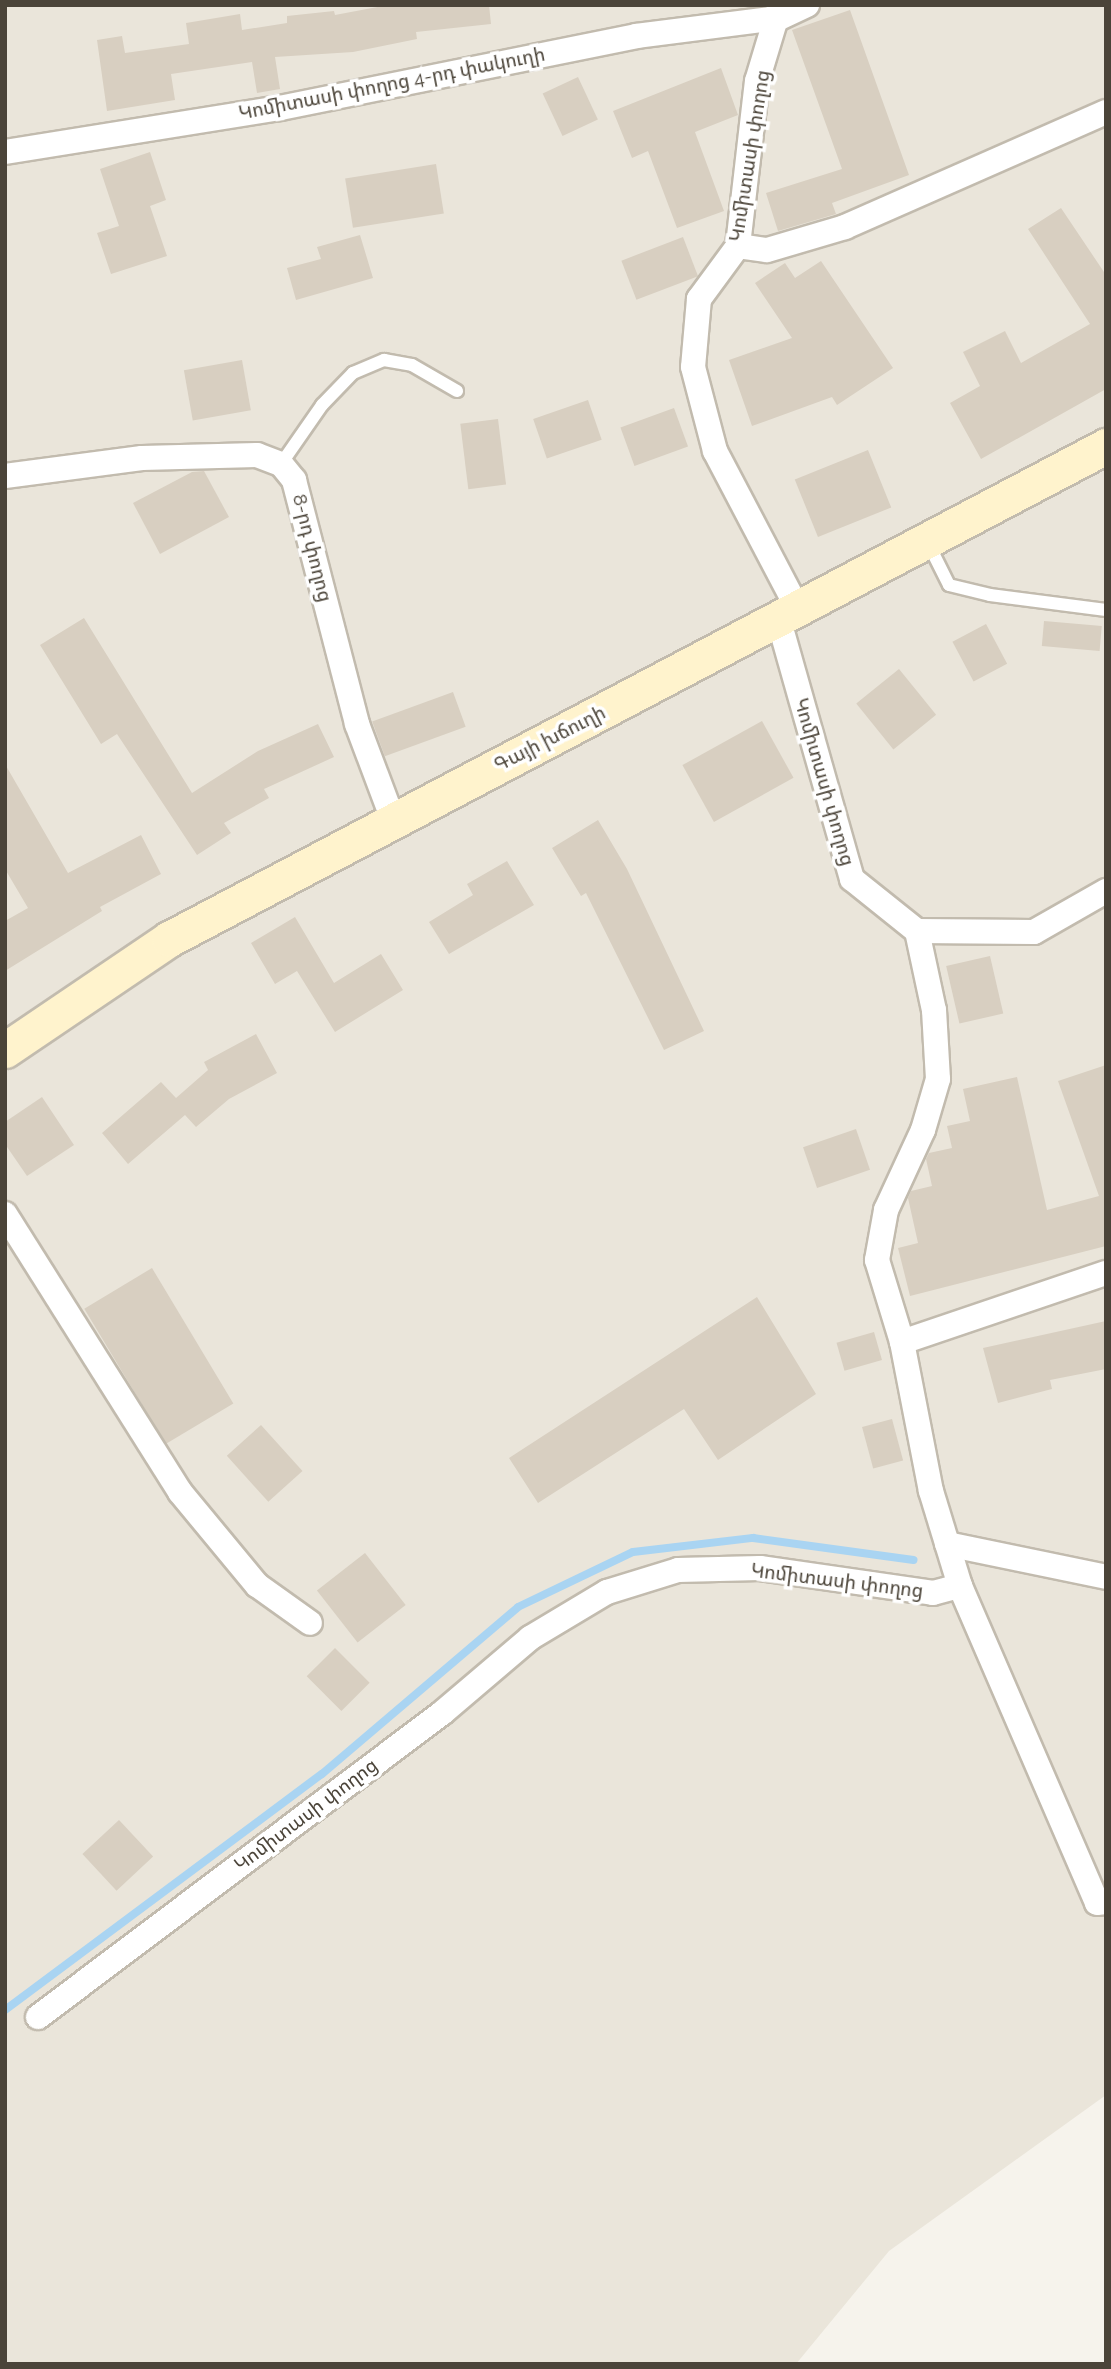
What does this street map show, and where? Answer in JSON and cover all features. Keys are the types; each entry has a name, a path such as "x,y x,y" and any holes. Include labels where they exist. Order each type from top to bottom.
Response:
{"main road":[{"name":"Գայի խճուղի","path":"5,1050 169,939 1106,446"}],"street":[{"name":"Կոմիտասի փողոց 4-րդ փակուղի","path":"5,152 280,108 636,36 807,5"},
{"name":"Կոմիտասի փողոց","path":"780,12 757,81 738,246 699,299 693,367 715,451 788,615 852,879 916,931"},
{"path":"738,246 767,250 845,227 1106,112"},
{"path":"5,476 142,458 257,455 281,464"},
{"name":"8-րդ փողոց","path":"281,464 294,480 357,724 393,820"},
{"path":"1106,891 1034,932 916,931 934,1010 938,1079 923,1130 886,1210 877,1260 902,1342 931,1491 960,1586 1097,1903 1106,1902"},
{"path":"5,1214 180,1492 257,1585 310,1623"},
{"path":"902,1342 1106,1273"},
{"path":"947,1544 1106,1577"},
{"name":"Կոմիտասի փողոց","path":"38,2017 442,1713 530,1638 607,1592 678,1570 760,1568 933,1593 960,1586"}],"lane":[{"path":"281,464 322,405 353,373 384,360 412,365 457,391"},
{"path":"927,541 950,585 990,595 1106,610"}],"shaded area":[{"path":"5,5 1106,5 1106,2095 889,2251 796,2364 5,2364"}],"building":[{"path":"388,5 489,5 491,24 416,32 417,39 353,52 275,57 280,89 257,93 252,62 171,74 175,100 107,111 97,40 122,36 125,53 189,44 186,23 240,14 242,30 287,23 287,16 334,11 335,15"},
{"path":"850,10 909,175 832,203 836,214 778,231 766,193 842,169 792,30"},
{"path":"721,68 738,115 695,132 724,211 677,228 648,151 632,158 613,111"},
{"path":"578,77 598,120 563,136 543,93"},
{"path":"150,152 166,200 150,206 167,256 111,274 97,233 119,226 100,169"},
{"path":"436,164 444,213 353,228 345,178"},
{"path":"1061,208 1106,275 1106,389 981,459 950,403 980,386 963,352 1005,331 1021,363 1090,324 1028,229"},
{"path":"360,235 373,278 296,300 287,268 321,259 317,247"},
{"path":"683,237 698,276 636,300 621,261"},
{"path":"821,261 893,368 837,405 832,397 752,426 729,360 792,338 755,283 785,263 795,278"},
{"path":"242,360 251,410 193,420 184,370"},
{"path":"588,400 602,440 547,459 533,419"},
{"path":"674,408 688,447 634,466 620,427"},
{"path":"498,419 506,485 468,489 460,424"},
{"path":"868,450 891,507 818,537 795,480"},
{"path":"204,471 229,517 160,554 133,503 192,472"},
{"path":"84,618 192,793 258,751 318,724 334,757 264,789 269,798 224,823 231,833 197,855 117,734 101,744 40,645"},
{"path":"1044,621 1102,626 1100,651 1042,646"},
{"path":"986,624 1007,664 974,682 952,642"},
{"path":"899,669 936,715 893,749 856,704"},
{"path":"453,692 466,727 385,756 372,721"},
{"path":"762,721 794,778 714,822 682,765"},
{"path":"5,764 68,873 141,835 161,874 100,907 102,911 5,971 5,921 28,908 5,869"},
{"path":"598,820 627,869 704,1031 664,1050 586,893 581,896 552,848"},
{"path":"507,861 534,905 449,954 429,922 473,895 467,884"},
{"path":"295,917 334,983 381,954 403,990 335,1032 297,971 275,984 251,943"},
{"path":"990,956 1003,1013 959,1024 946,966"},
{"path":"256,1034 277,1073 229,1099 196,1127 185,1115 128,1164 102,1133 161,1082 176,1098 208,1070 204,1062"},
{"path":"1106,1065 1106,1246 910,1296 898,1248 918,1243 908,1198 911,1191 932,1186 926,1159 929,1153 952,1148 947,1126 970,1121 963,1089 1017,1077 1047,1210 1099,1196 1058,1081"},
{"path":"42,1097 74,1145 27,1176 5,1144 5,1122"},
{"path":"856,1129 870,1170 817,1188 803,1147"},
{"path":"152,1268 233,1403 166,1444 84,1309"},
{"path":"757,1297 816,1394 718,1460 684,1409 538,1503 509,1458"},
{"path":"1106,1321 1106,1369 1050,1380 1052,1389 998,1403 983,1348"},
{"path":"874,1332 882,1360 845,1371 837,1343"},
{"path":"892,1419 903,1461 873,1469 862,1427"},
{"path":"261,1425 302,1471 268,1502 227,1456"},
{"path":"365,1553 406,1605 358,1643 317,1591"},
{"path":"335,1648 370,1683 341,1711 307,1676"},
{"path":"119,1820 153,1857 117,1891 82,1854"}],"waterway":[{"path":"5,2010 322,1774 518,1607 633,1552 753,1538 913,1560"}]}
